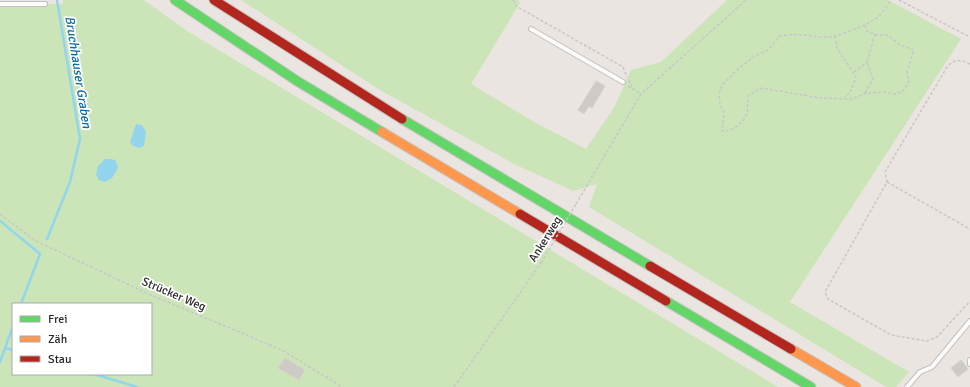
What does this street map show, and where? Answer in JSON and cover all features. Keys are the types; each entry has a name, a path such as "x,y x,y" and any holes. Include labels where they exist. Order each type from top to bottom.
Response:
{"highway":[{"path":"175,0 297,81 811,387"},
{"path":"214,0 372,101 856,387"}],"lane":[{"path":"0,4 45,4"},
{"path":"531,29 623,82"},
{"path":"908,385 920,372 932,367 970,321"}],"path":[{"path":"513,0 516,6 623,67 633,89"},
{"name":"Ankerweg","path":"454,387 541,263 641,94 746,0"},
{"path":"864,25 867,30 875,34 887,35 900,45 914,50 914,55 907,72 909,81 904,90 896,94 884,92 864,94 852,99 820,98 762,88 749,95 746,103 747,112 738,126 727,131 722,131 724,112 720,104 719,95 722,85 734,73 756,56 768,50 780,36 806,34 821,37 835,36 864,25 879,16 891,0"},
{"path":"899,0 970,37"},
{"path":"864,94 873,79 867,62 875,34"},
{"path":"835,36 837,48 847,66 856,77 850,93 844,98"},
{"path":"970,64 959,60 952,62 946,67 885,172 887,182 826,290 826,297 891,335 927,341 937,337 970,301"},
{"path":"853,72 867,62"},
{"path":"623,82 641,94"},
{"path":"887,182 970,228"},
{"name":"Strücker Weg","path":"0,214 34,240 153,296 282,350 342,387"}],"green space":[{"path":"63,0 144,0 187,31 778,387 0,387 0,4 63,4"},
{"path":"241,0 518,0 520,3 471,84 536,123 586,149 615,106 631,70 661,62 727,0 888,0 961,39 790,302 909,372 896,387 886,387 589,207 597,184 573,191 514,164 380,90"}],"water":[{"path":"136,124 142,125 146,132 144,146 139,148 133,146 130,142"},
{"path":"105,159 112,159 116,161 118,168 112,178 105,182 99,180 96,175 98,166"}],"building":[{"path":"596,81 605,86 592,108 589,106 584,114 578,110"},
{"path":"285,358 305,370 299,380 278,368"},
{"path":"961,360 968,369 958,377 951,368"}],"waterway":[{"name":"Bruchhauser Graben","path":"47,239 70,182 80,139 57,0"},
{"name":"Bruchhauser Graben","path":"0,221 40,254 21,303"},
{"name":"Bruchhauser Graben","path":"0,362 12,329"},
{"path":"5,348 12,350"},
{"path":"97,375 137,387"}],"traffic: fast":[{"path":"175,0 297,81 382,132"},
{"path":"402,119 650,266"},
{"path":"666,301 811,387"}],"traffic: slow":[{"path":"382,132 520,214"},
{"path":"791,349 856,387"}],"traffic: jam":[{"path":"214,0 402,119"},
{"path":"520,214 666,301"},
{"path":"650,266 791,349"}]}
